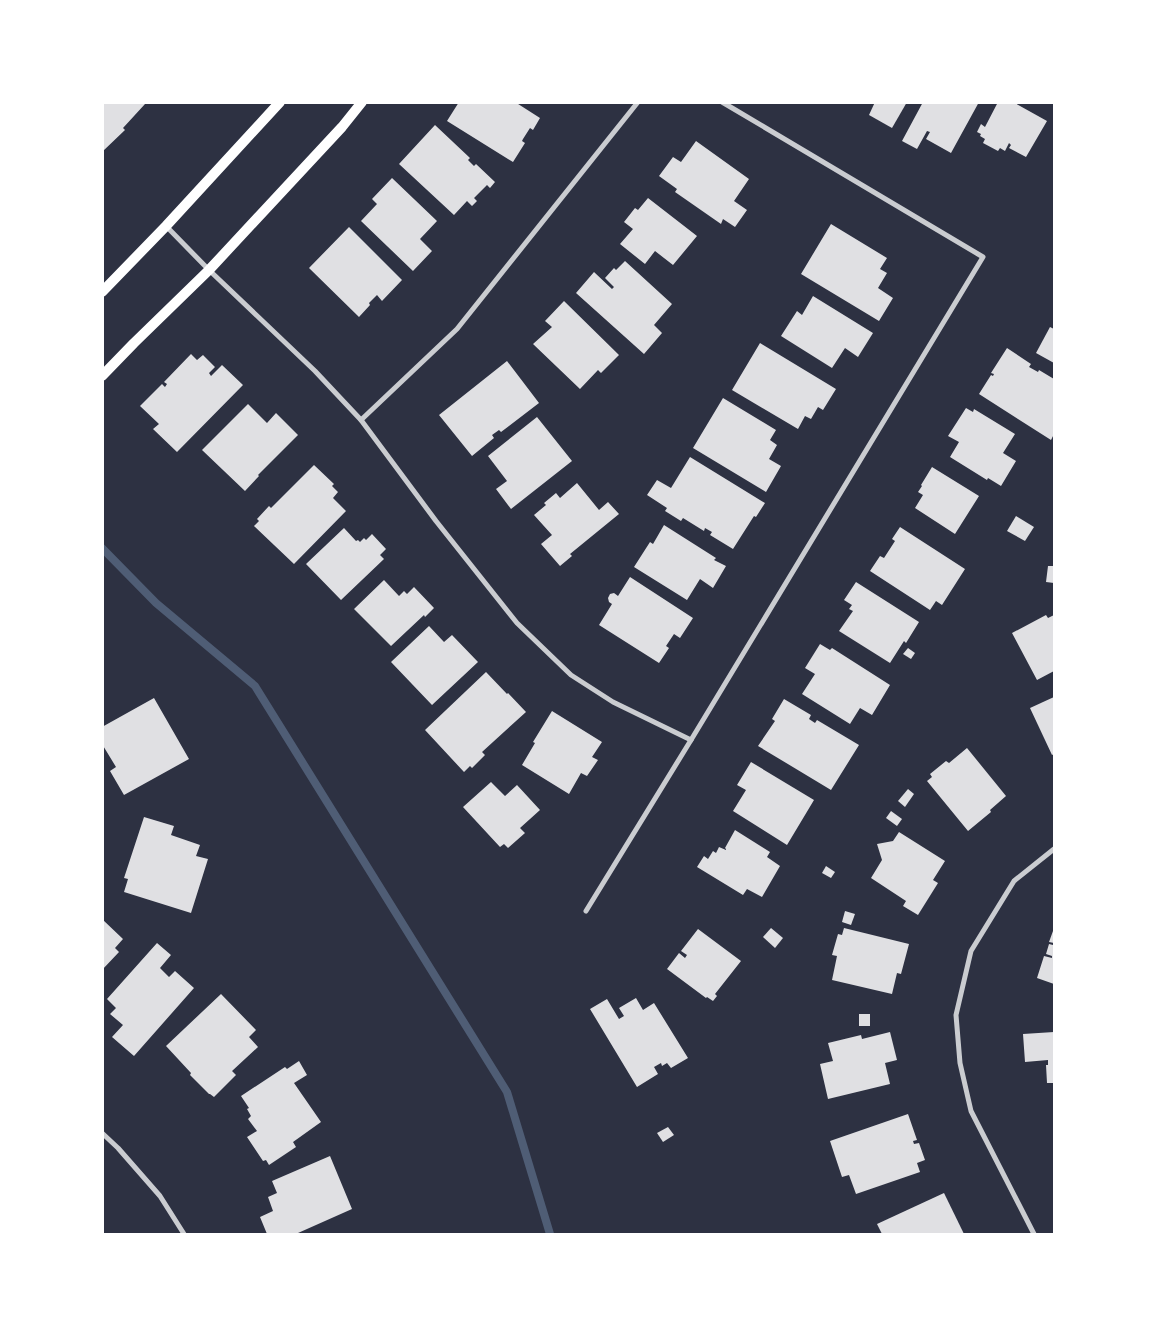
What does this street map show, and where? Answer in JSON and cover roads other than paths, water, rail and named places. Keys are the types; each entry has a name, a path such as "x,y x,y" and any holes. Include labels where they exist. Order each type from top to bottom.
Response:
{"main road":[{"path":"102,292 166,226 280,102"},
{"path":"102,376 209,270 342,127 362,102"}],"street":[{"path":"361,420 457,329 638,102"},
{"path":"586,911 983,257 722,102"},
{"path":"166,226 209,270 315,371 361,420 436,521 516,623 571,675 613,702 691,740"},
{"path":"1034,1234 971,1112 960,1063 956,1015 971,951 1014,881 1054,849"},
{"path":"102,1133 118,1148 160,1196 184,1234"}],"waterway":[{"path":"102,548 156,603 255,686 507,1092 550,1234"}]}
